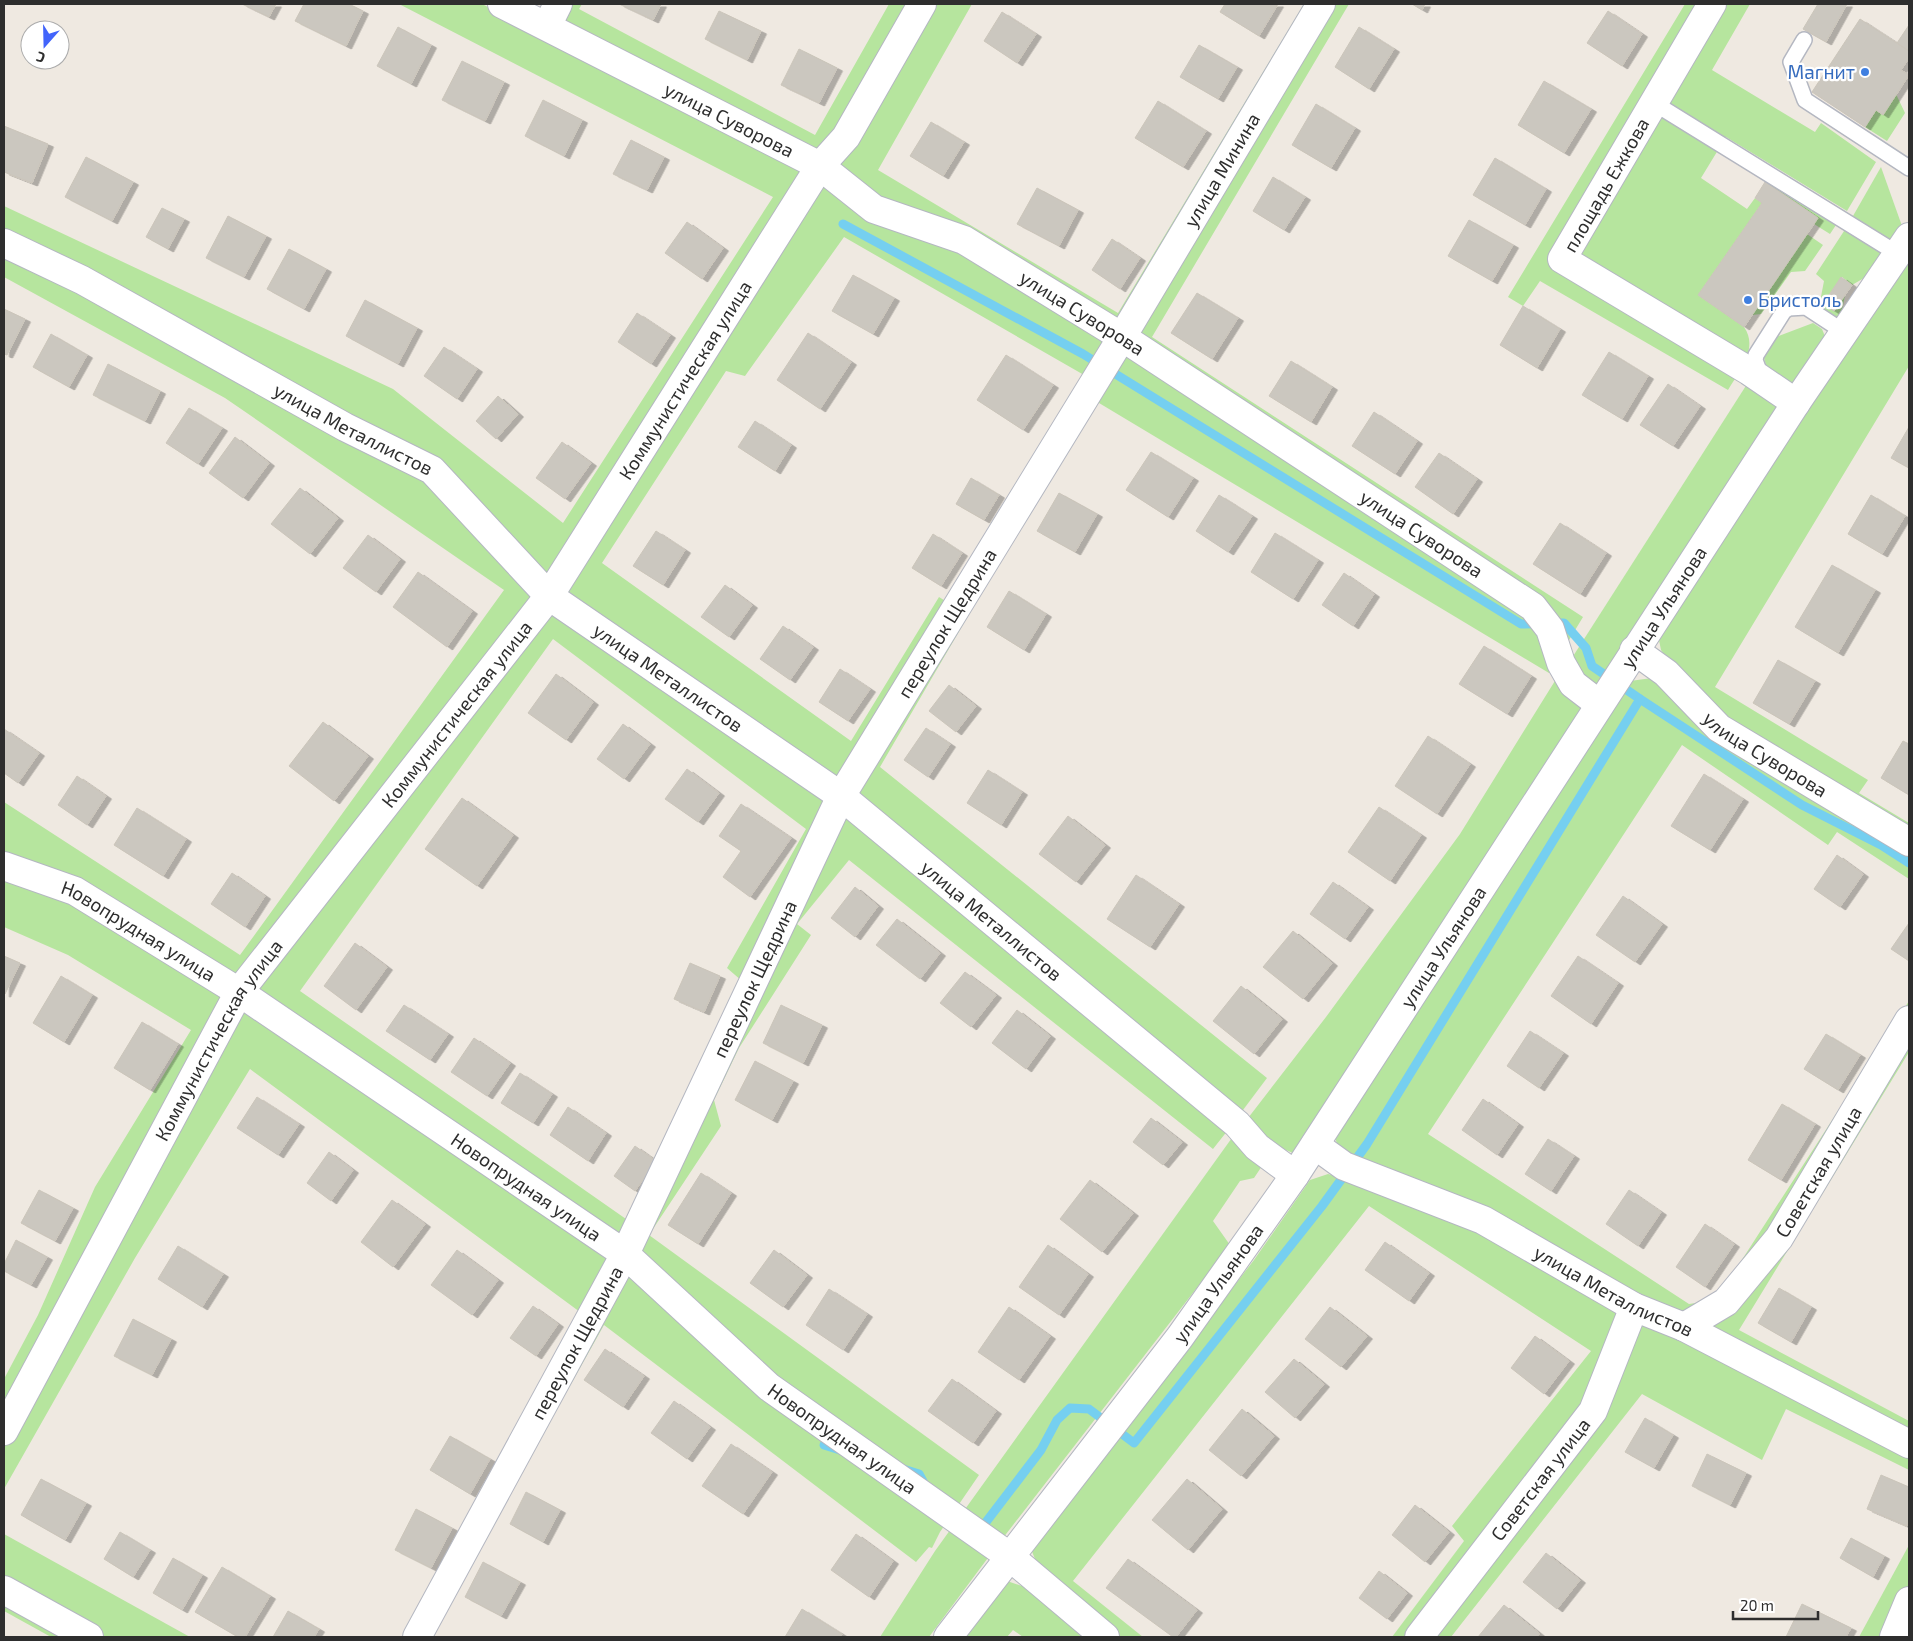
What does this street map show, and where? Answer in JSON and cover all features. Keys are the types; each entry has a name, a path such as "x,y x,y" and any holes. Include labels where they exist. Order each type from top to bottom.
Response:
{"street":[{"name":"улица Суворова","path":"502,4 552,15 820,166 874,208 964,240 1122,337 1533,607 1550,629 1562,663 1573,684 1599,704"},
{"name":"Коммунистическая улица","path":"4,1431 238,992 550,596 820,166 846,137 922,4"},
{"name":"улица Минина","path":"1122,337 1320,4"},
{"name":"площадь Ежкова","path":"1712,4 1562,259 1762,380 1796,403"},
{"name":"улица Металлистов","path":"4,243 82,280 345,427 432,470 550,596 841,796 1237,1124 1257,1147 1295,1175"},
{"name":"улица Ульянова","path":"948,1637 1180,1337 1295,1175 1634,650 1796,403 1904,246"},
{"name":"переулок Щедрина","path":"417,1637 625,1254 841,796 1122,337"},
{"name":"улица Суворова","path":"1634,650 1666,673 1719,728 1909,842"},
{"name":"Новопрудная улица","path":"4,866 75,891 238,992 625,1254 769,1387 1009,1556 1105,1637"},
{"name":"Советская улица","path":"1684,1326 1726,1302 1779,1238 1909,1020"},
{"name":"улица Металлистов","path":"1315,1145 1344,1166 1483,1220 1634,1307 1684,1326 1909,1444"},
{"name":"Советская улица","path":"1419,1637 1593,1411 1634,1307"},
{"path":"4,1590 89,1637"},
{"path":"1894,1637 1909,1601"}],"lane":[{"path":"1804,40 1791,62 1805,100 1909,168"},
{"path":"1654,103 1847,220 1904,246"},
{"path":"1762,380 1756,355 1784,311 1789,308 1806,306 1844,332"}],"green space":[{"path":"399,4 482,4 810,171 552,579 437,464 4,234 4,206 393,389 563,523 773,197"},
{"path":"564,4 582,4 579,9 815,135 889,4 912,4 818,156 555,21"},
{"path":"931,4 972,4 878,170 1118,313 1304,4 1314,4 1120,327 877,202 831,165"},
{"path":"1328,4 1349,4 1152,337 1583,617 1563,650 1556,627 1132,336"},
{"path":"1685,4 1750,4 1712,70 1815,132 1821,123 1876,162 1847,211 1726,137 1701,178 1747,209 1755,198 1762,203 1698,295 1744,327 1748,335 1749,343 1746,360 1728,390 1540,281 1523,306 1508,297"},
{"path":"1896,94 1905,113 1887,141 1865,127 1876,110 1883,115"},
{"path":"1881,167 1902,226 1892,242 1853,216"},
{"path":"819,175 959,245 1108,338 841,788 573,602 566,588","holes":["844,237 1084,375 947,602 939,597 851,741 602,563 726,371 745,376"]},
{"path":"1768,177 1838,222 1830,234 1814,224 1818,218 1765,182"},
{"path":"1846,228 1885,253 1871,274 1852,285 1842,277 1823,303 1834,311 1845,295 1841,316 1834,318 1819,307 1824,281 1816,274"},
{"path":"1807,234 1823,245 1805,271 1791,272 1761,314 1752,315"},
{"path":"4,251 429,477 536,589 529,608 236,985 4,859 4,802 240,955 504,590 225,398 4,277"},
{"path":"1909,259 1909,366 1715,687 1868,780 1859,793 1909,823 1909,833 1723,723 1671,664 1661,650 1658,635"},
{"path":"1813,323 1822,329 1826,339 1791,388 1768,373 1763,354 1773,338"},
{"path":"1123,348 1527,612 1553,665 1549,673 1094,400 880,767 1267,1078 1240,1114 849,793"},
{"path":"1749,381 1780,404 1595,689 1570,661"},
{"path":"563,613 835,800 742,981 727,968 806,829 553,639 300,991 626,1219 623,1246 248,994 544,615"},
{"path":"1558,676 1581,708 1293,1153 1267,1142 1245,1122 1326,1017 1460,834"},
{"path":"1652,678 1909,850 1909,879 1837,832 1828,845 1682,745 1428,1134 1689,1304 1716,1300 1909,1001 1909,1005 1772,1236 1722,1298 1690,1316 1671,1314 1339,1151 1335,1137 1630,681"},
{"path":"841,804 1228,1130 1213,1149 849,860 797,924 811,935 739,1048 714,1100 721,1126 649,1235 979,1475 940,1532 932,1548 929,1547 916,1562 604,1325 429,1637 631,1254"},
{"path":"4,875 71,898 229,997 4,1419 4,1379 38,1315 95,1187 191,1030 68,955 4,927"},
{"path":"243,1004 618,1256 580,1312 250,1069 135,1258 4,1489 4,1445"},
{"path":"1909,1027 1909,1052 1739,1330 1909,1421 1909,1438 1699,1327 1730,1306"},
{"path":"1234,1135 1262,1166 1254,1178 1240,1181 1213,1221 1230,1245 996,1547 929,1637 880,1637 935,1551"},
{"path":"1328,1174 1386,1191 1481,1226 1624,1310 1589,1407 1411,1637 1392,1637 1464,1541 1452,1526 1591,1351 1369,1206 1073,1581 1143,1637 1118,1637 1039,1569 1031,1549 1254,1260 1310,1180"},
{"path":"1636,1318 1909,1452 1909,1470 1786,1409 1762,1460 1642,1394 1451,1637 1428,1637 1600,1413"},
{"path":"4,1534 190,1637 103,1637 4,1582"},
{"path":"1909,1545 1909,1586 1887,1637 1859,1637"},
{"path":"1007,1581 1028,1588 1088,1637 1023,1637 1013,1630 1007,1637 965,1637"},
{"path":"4,1599 74,1637 51,1637 4,1611"}],"building":[{"path":"242,4 276,4 269,17"},
{"path":"304,4 349,4 363,11 346,46 295,21"},
{"path":"619,4 661,4 653,20"},
{"path":"1225,4 1278,4 1259,36 1220,12"},
{"path":"1412,4 1425,4 1422,10"},
{"path":"1818,4 1847,4 1826,42 1803,29"},
{"path":"719,11 761,31 747,60 705,39"},
{"path":"1608,11 1642,34 1622,66 1587,43"},
{"path":"1002,12 1036,34 1017,63 984,41"},
{"name":"Магнит","path":"1860,19 1909,51 1909,58 1901,70 1909,75 1883,115 1876,110 1865,127 1812,92"},
{"path":"1909,25 1909,51 1897,43"},
{"path":"398,27 431,45 411,84 377,66"},
{"path":"1359,27 1394,49 1369,89 1335,67"},
{"path":"1199,45 1237,67 1218,99 1180,77"},
{"path":"799,49 837,68 819,103 781,85"},
{"path":"462,61 504,82 485,121 442,100"},
{"path":"1544,81 1591,109 1564,153 1518,125"},
{"path":"543,100 582,120 564,156 525,136"},
{"path":"1158,101 1206,131 1183,167 1135,138"},
{"path":"1316,104 1355,128 1331,168 1292,145"},
{"path":"931,122 964,142 943,176 910,156"},
{"path":"4,126 48,144 32,183 4,172"},
{"path":"631,140 664,157 647,190 613,174"},
{"path":"86,157 133,182 112,221 65,197"},
{"path":"1495,158 1546,189 1525,225 1473,195"},
{"path":"1273,177 1305,197 1284,230 1253,211"},
{"path":"1765,182 1818,218 1744,327 1698,295 1762,203 1755,198"},
{"path":"1037,188 1078,210 1059,246 1017,224"},
{"path":"162,208 184,219 168,249 146,237"},
{"path":"228,216 266,236 244,277 206,258"},
{"path":"1469,220 1513,245 1492,281 1448,256"},
{"path":"687,222 723,248 702,279 665,253"},
{"path":"1112,239 1140,258 1120,289 1092,270"},
{"path":"289,249 326,269 304,309 267,289"},
{"path":"853,275 894,298 873,334 832,311"},
{"path":"1841,277 1852,285 1834,311 1823,304"},
{"path":"1197,293 1238,318 1212,359 1171,333"},
{"path":"365,300 417,328 398,364 346,336"},
{"path":"1523,306 1560,329 1537,368 1500,345"},
{"path":"4,309 25,319 7,355 4,354"},
{"path":"637,313 670,335 651,364 618,342"},
{"path":"808,333 851,362 820,409 777,380"},
{"path":"51,334 87,355 69,387 33,367"},
{"path":"444,347 477,369 457,399 424,376"},
{"path":"1609,352 1648,376 1622,419 1582,395"},
{"path":"1006,355 1053,385 1023,430 977,400"},
{"path":"1291,361 1332,387 1311,422 1269,396"},
{"path":"108,364 160,391 145,421 93,395"},
{"path":"1668,384 1700,406 1673,446 1640,425"},
{"path":"498,396 518,414 496,439 476,421"},
{"path":"189,408 222,428 198,464 166,443"},
{"path":"1374,412 1417,441 1395,474 1352,446"},
{"path":"755,421 791,445 775,471 738,447"},
{"path":"1909,427 1909,468 1891,458"},
{"path":"235,437 269,463 243,498 209,473"},
{"path":"562,442 591,463 565,499 536,478"},
{"path":"1151,452 1193,478 1168,517 1126,490"},
{"path":"1439,453 1477,479 1453,514 1415,487"},
{"path":"971,478 999,495 984,520 956,504"},
{"path":"300,488 338,518 310,554 271,524"},
{"path":"1059,493 1097,514 1075,552 1037,531"},
{"path":"1219,495 1252,516 1228,552 1196,531"},
{"path":"1871,495 1905,516 1882,554 1848,534"},
{"path":"1560,523 1606,553 1580,594 1533,564"},
{"path":"656,531 685,550 663,585 633,566"},
{"path":"1275,533 1318,560 1293,599 1251,572"},
{"path":"933,534 962,553 941,586 912,568"},
{"path":"368,535 400,559 376,592 343,568"},
{"path":"1832,565 1875,590 1838,653 1795,627"},
{"path":"418,572 472,611 447,647 393,607"},
{"path":"1344,573 1374,594 1353,626 1322,605"},
{"path":"725,585 752,605 729,637 701,617"},
{"path":"1009,591 1046,614 1024,650 987,627"},
{"path":"783,626 813,647 790,680 760,659"},
{"path":"1484,646 1531,676 1507,714 1459,684"},
{"path":"1778,660 1815,681 1789,724 1753,703"},
{"path":"840,669 870,689 848,721 819,702"},
{"path":"556,674 593,702 566,740 528,713"},
{"path":"949,685 976,706 956,732 929,711"},
{"path":"323,722 368,756 334,801 289,766"},
{"path":"623,724 650,744 624,779 597,759"},
{"path":"926,728 950,744 928,777 904,760"},
{"path":"4,729 39,753 18,783 4,773"},
{"path":"1428,736 1470,764 1437,814 1395,786"},
{"path":"1903,741 1909,744 1909,795 1881,778"},
{"path":"687,769 719,793 698,822 665,799"},
{"path":"988,770 1022,792 1001,825 967,803"},
{"path":"1704,774 1743,799 1710,850 1671,826"},
{"path":"77,776 106,796 87,825 58,805"},
{"path":"462,798 513,835 477,886 425,849"},
{"path":"741,804 791,838 750,897 723,877 741,851 719,836"},
{"path":"1379,807 1421,835 1390,881 1348,852"},
{"path":"137,808 186,839 163,876 114,845"},
{"path":"1068,816 1105,845 1076,882 1039,854"},
{"path":"1837,855 1863,874 1840,907 1814,889"},
{"path":"232,873 265,896 245,927 211,904"},
{"path":"1136,875 1179,904 1150,947 1107,919"},
{"path":"1333,882 1368,907 1345,939 1310,914"},
{"path":"855,887 878,906 855,937 831,918"},
{"path":"1623,896 1662,924 1635,962 1596,935"},
{"path":"897,919 940,953 920,979 876,945"},
{"path":"1909,923 1909,961 1891,949"},
{"path":"1293,931 1332,963 1303,999 1263,967"},
{"path":"355,943 387,967 356,1010 324,986"},
{"path":"4,956 20,963 5,994 4,994"},
{"path":"1578,956 1618,983 1591,1024 1551,996"},
{"path":"690,963 720,976 704,1012 674,999"},
{"path":"965,972 996,995 971,1027 940,1003"},
{"path":"61,976 92,995 64,1042 33,1023"},
{"path":"1241,986 1282,1019 1254,1054 1213,1021"},
{"path":"404,1005 448,1034 430,1060 386,1031"},
{"path":"781,1005 822,1025 803,1063 763,1043"},
{"path":"1017,1010 1050,1036 1026,1069 992,1043"},
{"path":"142,1022 178,1044 150,1090 114,1068"},
{"path":"1530,1031 1563,1053 1539,1088 1507,1066"},
{"path":"1826,1034 1860,1055 1838,1090 1804,1069"},
{"path":"474,1038 510,1063 487,1096 451,1072"},
{"path":"755,1061 793,1081 772,1120 735,1100"},
{"path":"520,1073 552,1094 533,1123 501,1103"},
{"path":"257,1097 299,1124 278,1155 237,1128"},
{"path":"1483,1099 1518,1124 1497,1155 1462,1130"},
{"path":"1782,1104 1815,1124 1781,1180 1748,1160"},
{"path":"568,1107 606,1133 588,1161 550,1135"},
{"path":"1151,1118 1182,1142 1163,1165 1133,1142"},
{"path":"1548,1139 1574,1156 1551,1191 1525,1174"},
{"path":"635,1146 656,1161 635,1191 614,1176"},
{"path":"329,1152 353,1170 331,1201 307,1183"},
{"path":"701,1173 731,1193 698,1244 668,1225"},
{"path":"1090,1180 1133,1213 1102,1252 1060,1219"},
{"path":"39,1190 73,1208 55,1241 21,1223"},
{"path":"1629,1190 1661,1212 1638,1246 1606,1224"},
{"path":"392,1200 425,1224 393,1267 361,1242"},
{"path":"1705,1224 1734,1244 1705,1287 1676,1267"},
{"path":"16,1240 47,1257 31,1285 4,1271 4,1264"},
{"path":"1385,1242 1429,1273 1409,1301 1365,1270"},
{"path":"1048,1245 1088,1274 1059,1315 1019,1287"},
{"path":"178,1246 223,1274 202,1307 158,1279"},
{"path":"457,1250 498,1280 472,1315 431,1285"},
{"path":"774,1250 807,1275 783,1307 750,1283"},
{"path":"1779,1288 1811,1307 1791,1342 1758,1323"},
{"path":"829,1289 867,1314 843,1350 806,1325"},
{"path":"533,1306 558,1324 536,1356 510,1338"},
{"path":"1009,1307 1050,1336 1019,1380 978,1352"},
{"path":"1330,1307 1367,1336 1341,1367 1305,1339"},
{"path":"133,1319 171,1339 152,1375 114,1356"},
{"path":"1535,1336 1569,1361 1544,1394 1511,1368"},
{"path":"605,1349 644,1376 623,1407 584,1380"},
{"path":"1294,1359 1324,1384 1295,1418 1265,1392"},
{"path":"952,1379 996,1411 973,1443 928,1411"},
{"path":"674,1401 710,1427 687,1459 651,1433"},
{"path":"1242,1409 1274,1436 1241,1476 1209,1450"},
{"path":"1645,1418 1673,1435 1654,1468 1625,1452"},
{"path":"450,1436 490,1459 470,1494 430,1470"},
{"path":"731,1444 772,1472 743,1514 702,1486"},
{"path":"1707,1454 1746,1473 1730,1505 1692,1486"},
{"path":"1881,1475 1909,1487 1909,1519 1907,1526 1867,1509"},
{"path":"41,1479 86,1503 65,1540 21,1515"},
{"path":"1187,1479 1222,1509 1188,1550 1152,1520"},
{"path":"526,1492 560,1510 543,1542 510,1524"},
{"path":"1415,1505 1449,1532 1425,1562 1392,1535"},
{"path":"416,1509 452,1528 431,1568 395,1550"},
{"path":"120,1532 150,1550 133,1577 104,1559"},
{"path":"856,1534 893,1561 869,1597 831,1570"},
{"path":"1851,1538 1884,1556 1873,1577 1840,1558"},
{"path":"1546,1553 1580,1580 1557,1609 1523,1582"},
{"path":"173,1558 202,1575 182,1610 153,1593"},
{"path":"1128,1559 1197,1610 1176,1637 1173,1637 1106,1588"},
{"path":"483,1562 520,1582 501,1616 465,1597"},
{"path":"222,1567 270,1596 245,1637 238,1637 195,1612"},
{"path":"1379,1571 1407,1593 1387,1619 1359,1598"},
{"path":"1802,1604 1851,1628 1846,1637 1786,1637"},
{"path":"1504,1605 1540,1634 1537,1637 1478,1637"},
{"path":"802,1609 842,1634 841,1637 785,1637"},
{"path":"288,1611 319,1629 314,1637 273,1637"}],"waterway":[{"path":"843,224 1083,354 1521,624 1564,623 1586,648 1592,666 1802,805 1881,845 1909,863"},
{"path":"976,1527 983,1526 1041,1450 1057,1420 1070,1408 1089,1409 1134,1443 1322,1206 1367,1144 1640,699"},
{"path":"824,1445 840,1450"},
{"path":"903,1469 919,1474 926,1487"}],"place":[{"name":"Магнит","path":"1865,72"},
{"name":"Бристоль","path":"1748,300"}]}
